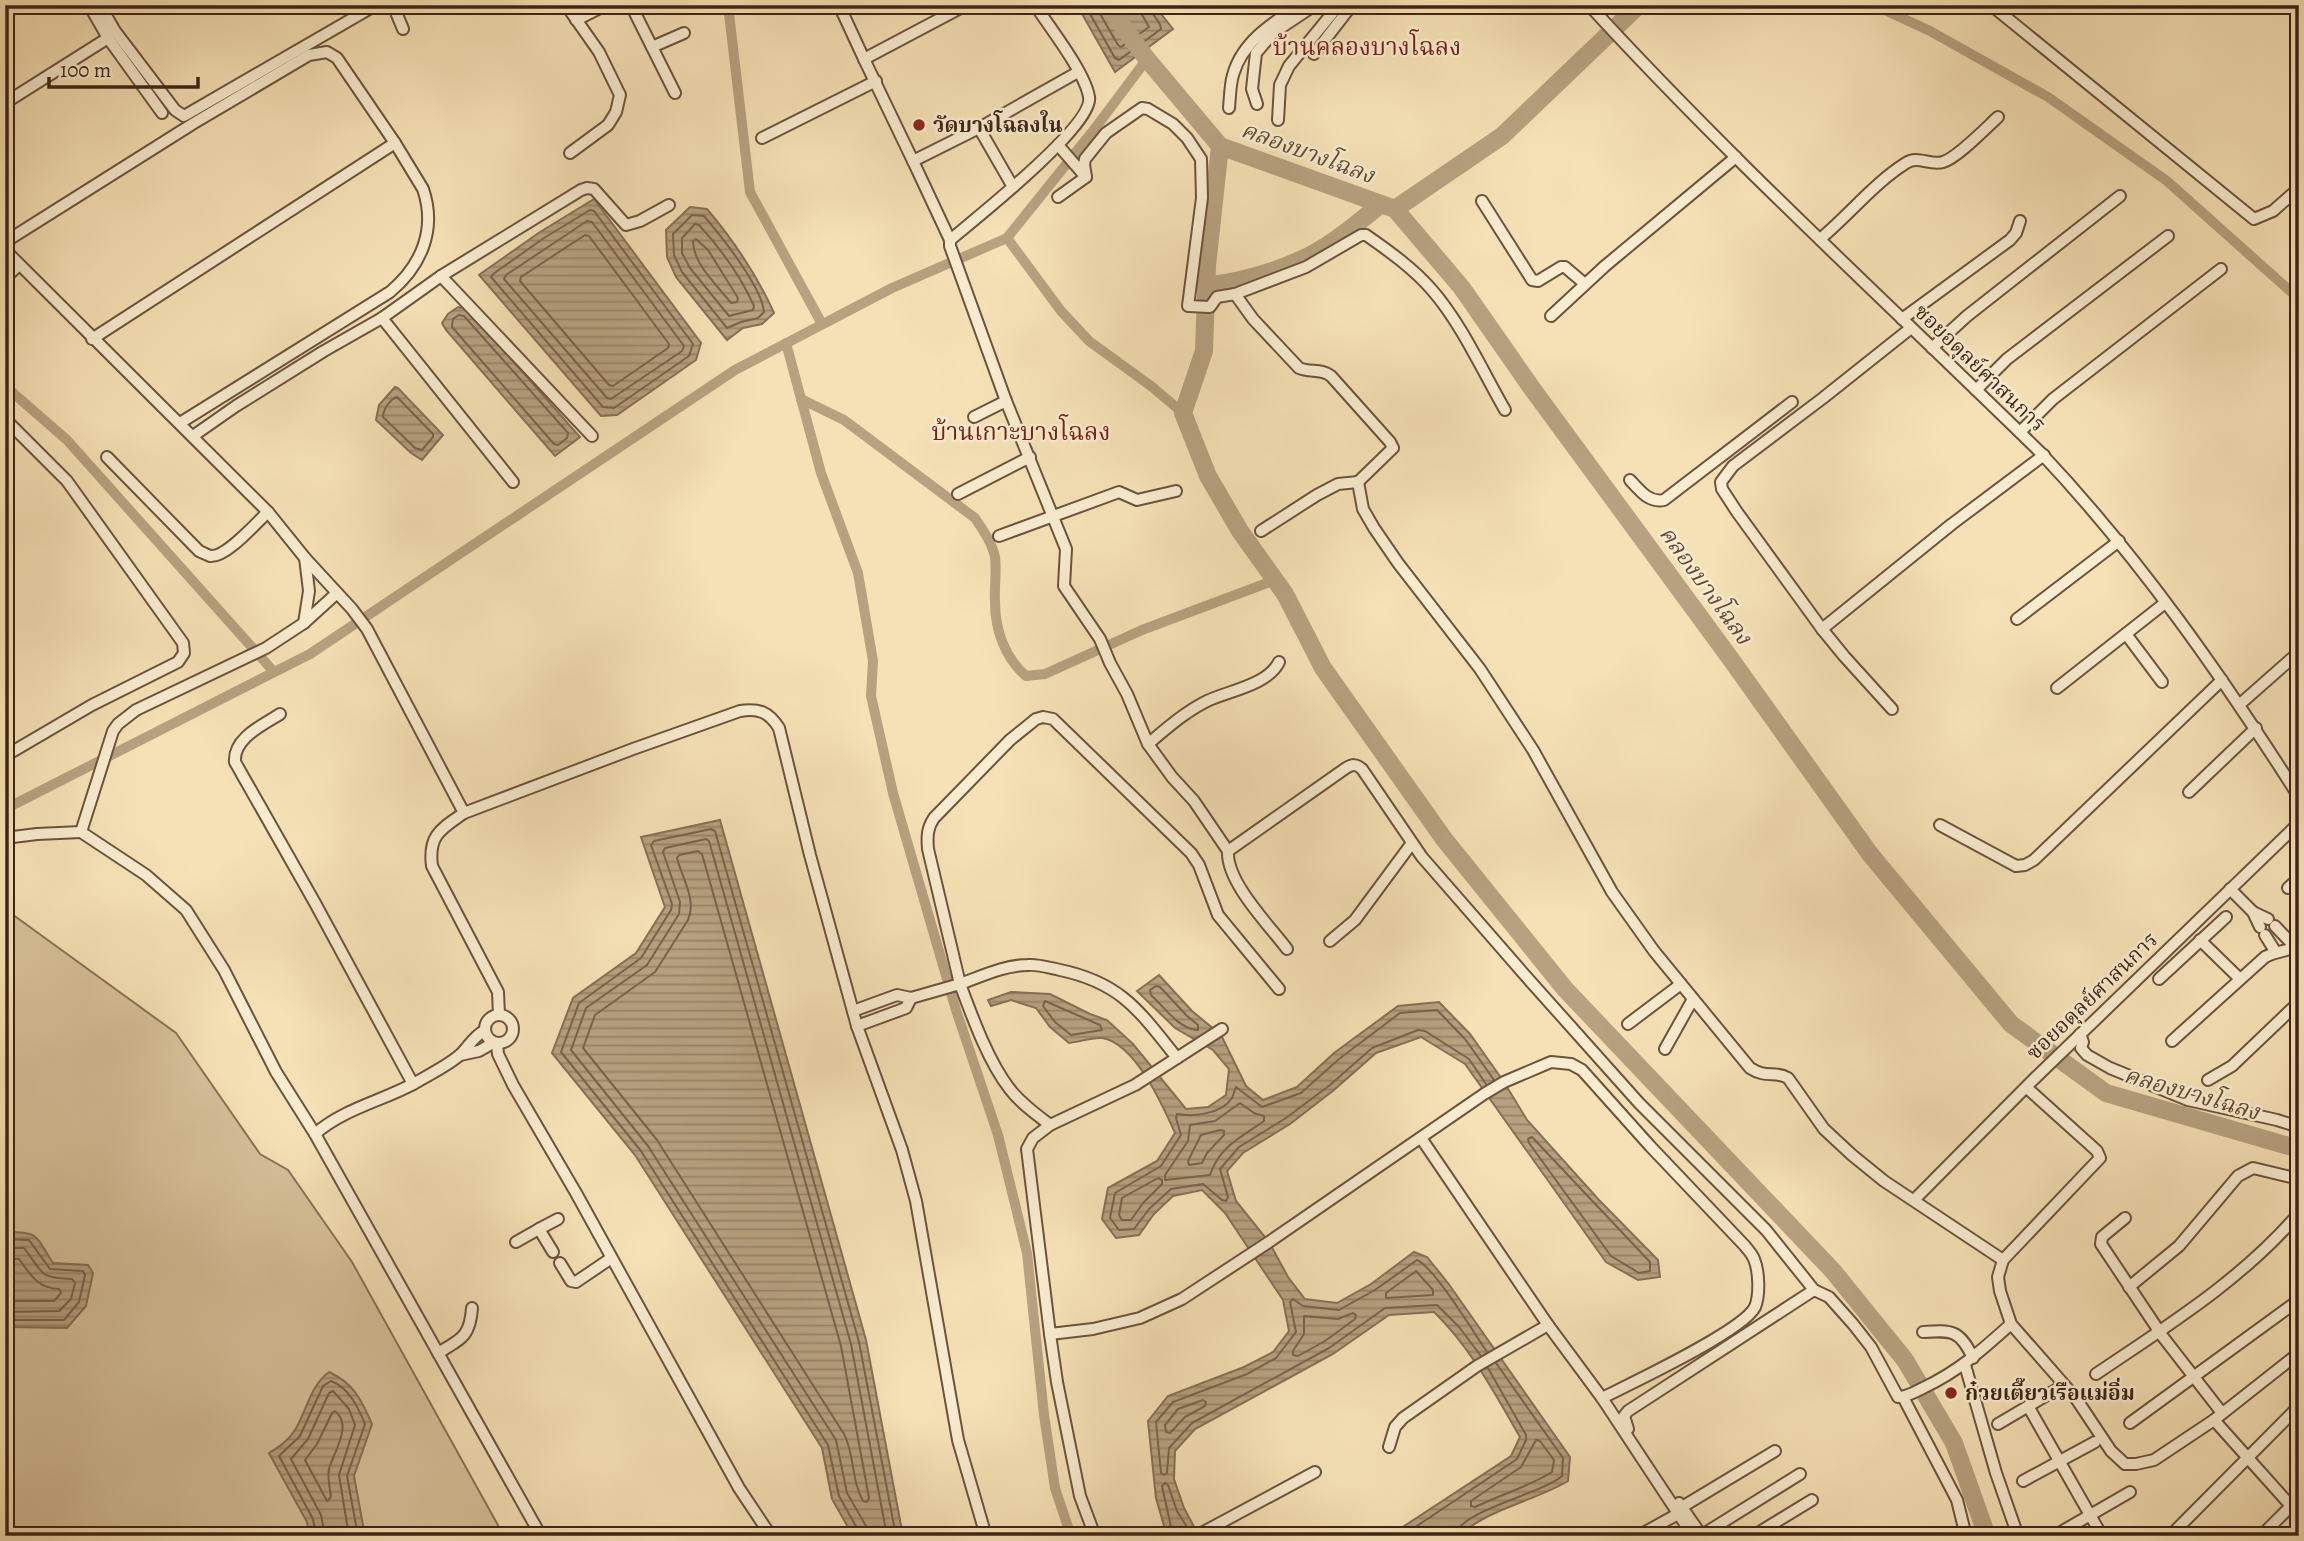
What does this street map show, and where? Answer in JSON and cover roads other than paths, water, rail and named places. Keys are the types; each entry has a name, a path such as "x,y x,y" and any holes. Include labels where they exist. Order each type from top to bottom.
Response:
{"street":[{"path":"89,5 108,38 162,113"},
{"path":"100,5 115,31 175,110 184,116 376,5"},
{"path":"394,5 402,29"},
{"path":"566,5 599,52 620,95 616,112 608,125 570,153"},
{"path":"576,20 606,5"},
{"path":"631,5 675,93"},
{"path":"839,5 950,243 1006,401 1066,549 1064,586 1100,639 1148,744 1194,801 1228,850 1228,860 1235,878 1287,949"},
{"path":"864,59 966,5"},
{"path":"950,243 1058,145 1089,106 1090,99 1078,72 1035,5"},
{"path":"1229,108 1232,76 1248,45 1266,28 1300,5"},
{"path":"1257,104 1252,89 1256,53 1273,33 1315,5"},
{"path":"1278,120 1280,85 1289,66 1339,5"},
{"path":"1314,54 1352,5"},
{"name":"ซอยอดุลย์ศาสนการ","path":"1589,5 1634,55 1736,157 2044,455 2119,541 2222,680 2299,797"},
{"path":"1992,5 2254,219 2273,211 2299,188"},
{"path":"652,47 684,33"},
{"path":"5,103 108,38"},
{"path":"5,242 194,123 309,55 327,52 337,58 395,143 425,197 427,230 422,254 404,280 390,292 180,423"},
{"path":"914,161 1078,72"},
{"path":"762,138 876,81"},
{"path":"1085,176 1085,159 1106,133 1125,117 1142,108 1148,109 1173,124 1198,150 1202,159 1202,198 1188,306 1210,307 1217,297 1235,294 1306,267 1361,235 1366,235 1395,256 1432,289 1506,410"},
{"path":"1820,239 1879,184 1908,162 1914,159 1938,163 1950,159 1998,117"},
{"path":"978,128 1013,187"},
{"path":"92,339 395,143"},
{"path":"1058,145 1085,176"},
{"path":"1551,316 1585,284 1736,157"},
{"path":"1058,197 1085,176"},
{"path":"193,436 258,392 382,318 441,276 587,188 594,189 626,225 640,221 669,205"},
{"path":"1932,348 1967,316 2120,196"},
{"path":"1482,201 1532,280 1538,281 1561,267 1585,284"},
{"path":"1902,319 2010,240 2020,221"},
{"path":"1976,390 2007,359 2168,236"},
{"path":"5,250 268,512 305,558 352,609 367,629 464,813"},
{"path":"5,278 19,265"},
{"path":"2020,432 2053,399 2221,269"},
{"path":"441,276 592,436"},
{"path":"1235,294 1253,319 1298,368 1304,371 1324,371 1331,376 1393,448 1358,482 1338,484 1261,531"},
{"path":"382,318 513,482"},
{"path":"1892,709 1822,629 1737,512 1721,482 1733,466 1911,328"},
{"path":"974,416 1006,401"},
{"path":"1630,480 1648,498 1664,500 1792,402"},
{"path":"5,419 66,481 183,643 184,653 178,662 92,705 5,756"},
{"path":"1822,629 1952,524 2044,455"},
{"path":"107,457 199,551 209,555 219,554 229,548 268,512"},
{"path":"958,494 1030,457"},
{"path":"1358,482 1363,509 1374,528 1480,669 1533,751 1612,892 1681,984 1750,1068 1759,1074 1780,1074 1788,1078 1824,1129 1884,1181 2003,1260"},
{"path":"999,536 1119,492 1138,500 1176,491"},
{"path":"2017,620 2119,541"},
{"path":"304,623 309,591 305,558"},
{"path":"81,832 96,780 118,724 136,710 267,648 304,623 337,593"},
{"path":"2057,688 2165,603"},
{"path":"2126,634 2162,682"},
{"path":"2239,705 2299,652"},
{"path":"1148,744 1180,717 1206,701 1245,687 1270,673 1279,662"},
{"path":"1940,825 2016,866 2025,865 2034,860 2222,680"},
{"path":"499,1015 498,992 432,866 430,854 434,837 441,829 464,813 740,711 759,710 768,713 779,728 813,867 857,1026 902,1150 916,1201 958,1440 986,1536"},
{"path":"280,714 247,736 235,753 235,762 413,1084"},
{"path":"1050,1125 1026,1106 1009,1087 956,985 927,835 934,818 1010,740 1032,722 1043,717 1053,719 1191,853 1199,864 1219,915 1279,989"},
{"path":"2189,792 2256,729"},
{"path":"1228,850 1346,768 1355,765 1362,769 1412,842 1523,973 1639,1104 1766,1230 1814,1290 1829,1297 1853,1324 1871,1347 1898,1397 1943,1379 1969,1361 2011,1324"},
{"name":"ซอยอดุลย์ศาสนการ","path":"1914,1200 2078,1036 2299,823"},
{"path":"5,838 81,832 146,874 186,910 224,970 276,1072 541,1536"},
{"path":"1330,942 1356,920 1412,842"},
{"path":"2288,888 2299,878"},
{"path":"2230,889 2253,912 2255,921 2298,947"},
{"path":"2159,979 2226,917"},
{"path":"2267,926 2275,951"},
{"path":"2200,940 2240,979"},
{"path":"2172,1041 2265,957 2275,951 2298,947"},
{"path":"853,1011 897,995 911,998 930,994 1006,968 1030,964 1083,976 1103,984 1138,1008 1177,1058"},
{"path":"1628,1024 1681,984"},
{"path":"857,1026 906,1008 911,998"},
{"path":"1665,1049 1693,999"},
{"path":"2208,1080 2232,1066 2299,1002"},
{"path":"460,1055 479,1051 495,1043 506,1042 513,1031 508,1018 499,1015 486,1022 486,1036 495,1043 513,1086 576,1193 610,1259 739,1488 771,1536"},
{"path":"1095,1536 1080,1496 1057,1382 1027,1149 1033,1138 1050,1125 1135,1084 1222,1029"},
{"path":"314,1135 343,1115 413,1084 460,1055 478,1034 484,1031"},
{"path":"2078,1036 2083,1042 2081,1048 2087,1055 2110,1068 2188,1100 2299,1127"},
{"path":"1050,1334 1093,1329 1140,1318 1182,1299 1484,1094 1504,1082 1551,1062 1571,1063 1582,1070 1754,1258 1758,1281 1755,1306 1744,1320 1705,1344 1602,1398"},
{"path":"2029,1084 2097,1151 2100,1158 2003,1260 1998,1277 2000,1291 2011,1324 2075,1397 2112,1451 2126,1464 2154,1460 2218,1417 2299,1353"},
{"path":"1421,1138 1548,1325 1699,1535 1800,1474"},
{"path":"2129,1287 2179,1246 2246,1170 2253,1168 2299,1179"},
{"path":"2096,1374 2159,1332 2234,1275 2299,1213"},
{"path":"2125,1218 2102,1237 2101,1244 2159,1332 2193,1376 2218,1417 2249,1457 2295,1502 2261,1536"},
{"path":"516,1242 558,1219"},
{"path":"539,1229 553,1252"},
{"path":"560,1263 571,1281 576,1282 610,1259"},
{"path":"1680,1511 1625,1424 1624,1416 1814,1290"},
{"path":"2130,1423 2299,1300"},
{"path":"438,1353 465,1335 471,1325 472,1308"},
{"path":"1389,1447 1398,1422 1477,1366 1548,1325"},
{"path":"1923,1332 1955,1333 1961,1336 1996,1473 2018,1536"},
{"path":"1998,1424 2059,1388"},
{"path":"1908,1395 1956,1500 1966,1536"},
{"path":"2028,1406 2102,1536"},
{"path":"2170,1536 2299,1406"},
{"path":"2023,1481 2095,1442"},
{"path":"1638,1536 1775,1451"},
{"path":"1199,1534 1315,1472"},
{"path":"2054,1536 2130,1492"},
{"path":"1753,1536 1812,1500"}],"water":[{"path":"1077,5 1154,5 1173,29 1115,72"},
{"path":"594,199 701,343 696,360 617,415 601,416 479,275 540,232"},
{"path":"690,207 707,209 717,221 736,246 774,313 762,324 743,328 727,340 676,277 667,257 666,230"},
{"path":"458,307 467,309 580,437 555,456 446,330 442,323 448,314"},
{"path":"395,387 443,435 422,460 376,420 379,405"},
{"path":"720,820 866,1340 903,1536 853,1536 832,1499 822,1448 635,1155 552,1053 573,998 636,953 665,907 641,837"},
{"path":"1159,975 1192,1011 1221,1035 1246,1086 1263,1100 1297,1087 1334,1053 1398,1006 1439,1002 1470,1034 1527,1120 1658,1260 1660,1277 1638,1280 1606,1262 1465,1064 1421,1037 1376,1053 1290,1124 1243,1153 1227,1171 1236,1201 1269,1242 1288,1277 1305,1299 1337,1303 1371,1284 1414,1252 1427,1257 1570,1457 1568,1481 1483,1519 1459,1536 1389,1536 1511,1456 1520,1437 1471,1356 1434,1312 1389,1315 1333,1354 1195,1429 1175,1451 1174,1479 1184,1508 1199,1536 1167,1536 1156,1498 1148,1421 1168,1396 1244,1367 1273,1352 1289,1331 1283,1300 1225,1213 1202,1190 1173,1196 1154,1214 1139,1235 1116,1238 1102,1219 1108,1188 1157,1161 1175,1133 1155,1092 1136,1063 1114,1042 1098,1038 1069,1043 1050,1027 1036,1008 1011,1000 991,1006 988,1000 1011,992 1050,994 1107,1020 1133,1044 1186,1109 1208,1107 1226,1095 1229,1069 1213,1050 1175,1028 1137,991"},
{"path":"5,1232 31,1234 39,1241 53,1263 88,1265 93,1273 86,1306 67,1328 5,1327"},
{"path":"329,1372 351,1387 361,1400 372,1424 354,1476 365,1536 310,1536 307,1522 269,1453 292,1434 317,1384"}],"waterway":[{"path":"728,5 750,192 822,324"},
{"name":"คลองบางโฉลง","path":"1107,5 1147,59 1220,146 1395,209 1462,288 1870,854 2011,1024 2106,1093 2299,1149"},
{"path":"1395,209 1502,136 1639,5"},
{"path":"1874,5 1930,31 2048,97 2167,181 2299,299"},
{"path":"5,809 310,654 735,370 892,288 1007,238 1147,59"},
{"path":"1220,146 1207,266 1204,351 1183,413 1208,476 1240,531 1285,594 1323,668 1444,839 1565,989 1833,1271 1905,1360 1954,1443 1987,1536"},
{"path":"1206,286 1278,269 1311,255 1381,204"},
{"path":"1007,238 1061,311 1089,341 1183,413"},
{"path":"786,343 821,473 858,573 873,661 871,696 893,793 956,1010 998,1135 1027,1253 1044,1415 1055,1488 1071,1536"},
{"path":"5,386 67,440 274,672"},
{"path":"801,399 844,420 975,518 995,557 995,612 999,633 1012,661 1026,676 1045,674 1142,630 1275,580"}],"place":[{"name":"วัดบางโฉลงใน","path":"919,125"},
{"name":"ก๋วยเตี๊ยวเรือแม่อิ่ม","path":"1951,1393"}],"district":[{"name":"บ้านคลองบางโฉลง","path":"1367,47"},
{"name":"บ้านเกาะบางโฉลง","path":"1021,432"}]}
